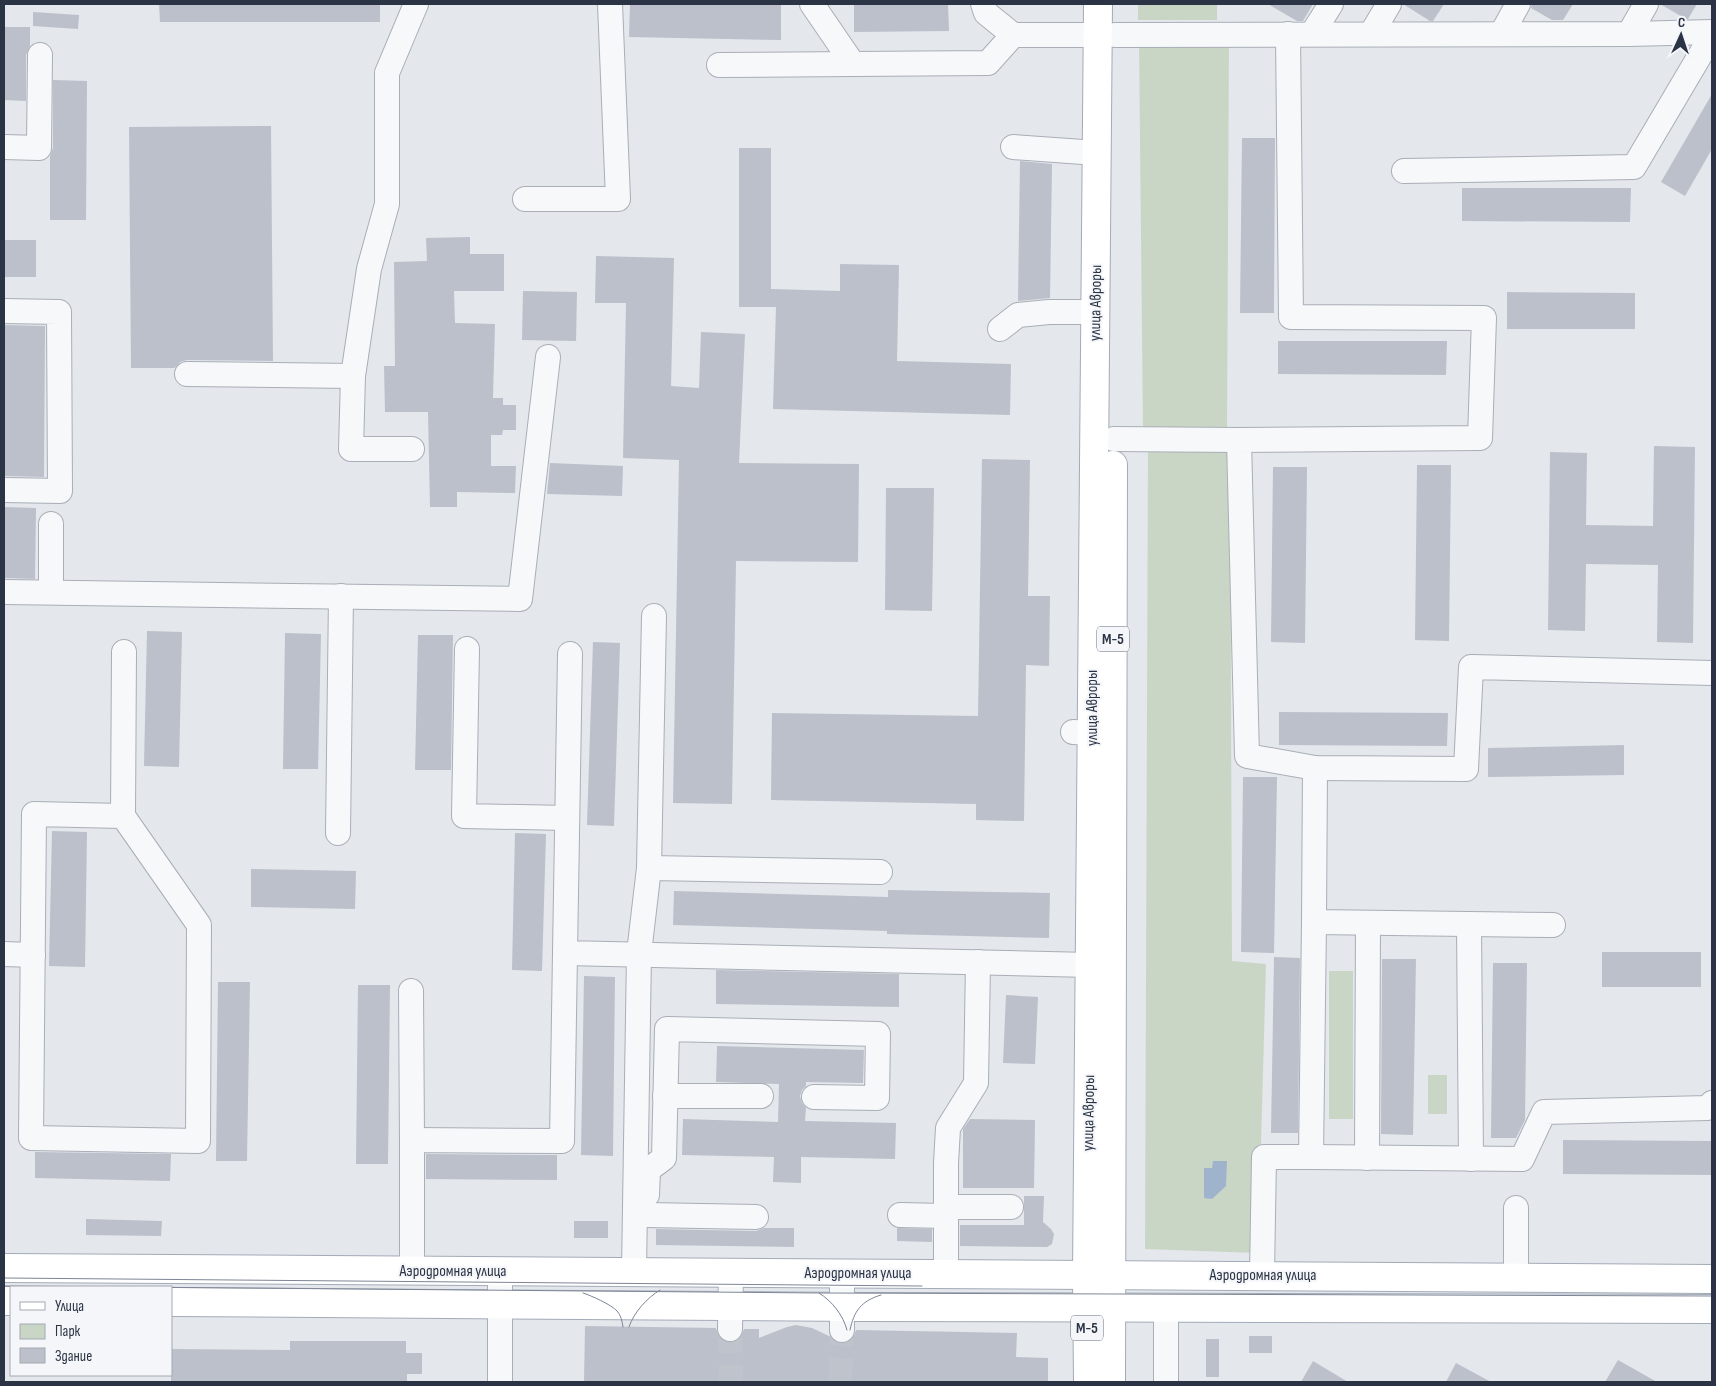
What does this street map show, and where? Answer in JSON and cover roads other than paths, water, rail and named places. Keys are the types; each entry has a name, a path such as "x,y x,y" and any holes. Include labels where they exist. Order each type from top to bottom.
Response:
{"main road":[{"name":"улица Авроры","path":"1088,1382 1099,1308 1114,439 1107,36 1098,4"},
{"name":"улица Авроры","path":"1099,1274 1090,965 1082,830 1082,732 1096,312 1097,153 1107,36 1115,4"},
{"name":"Аэродромная улица","path":"4,1268 1712,1279"},
{"name":"Аэродромная улица","path":"172,1302 500,1304 730,1317 842,1318 1166,1307 1712,1309"},
{"name":"улица Авроры","path":"1099,1308 1111,1382"}],"street":[{"path":"412,449 351,449 353,376 369,269 387,204 387,73 416,4"},
{"path":"525,198 618,199 610,4"},
{"path":"812,4 853,64"},
{"path":"982,4 986,13 1013,35 1712,34"},
{"path":"1312,34 1331,4"},
{"path":"1371,34 1388,4"},
{"path":"1502,34 1518,4"},
{"path":"1628,34 1646,4"},
{"path":"1114,439 1480,438 1484,318 1291,317 1288,34"},
{"path":"1404,171 1634,166 1712,34"},
{"path":"719,65 988,63 1013,35"},
{"path":"4,147 39,148 40,55"},
{"path":"1013,147 1097,153"},
{"path":"4,311 59,312 60,491 4,490"},
{"path":"1000,329 1018,315 1049,312 1096,312"},
{"path":"4,592 520,599 548,357"},
{"path":"187,374 353,376"},
{"path":"1239,440 1247,756 1315,768 1466,769 1471,668 1712,673"},
{"path":"51,524 51,592"},
{"path":"338,834 341,596"},
{"path":"641,1215 639,953 649,868 654,616"},
{"path":"467,649 464,816 567,818"},
{"path":"123,816 34,814 31,1138 198,1142 199,925 123,816 124,652"},
{"path":"412,1140 562,1141 570,654"},
{"path":"1312,1157 1315,768"},
{"path":"649,868 880,872"},
{"path":"1314,922 1553,925"},
{"path":"1367,1158 1368,923"},
{"path":"1470,925 1471,1159"},
{"path":"565,952 1090,965"},
{"path":"4,954 33,955"},
{"path":"946,1273 946,1163 948,1128 976,1083 978,962"},
{"path":"411,991 412,1270"},
{"path":"634,1272 648,1170 664,1158 667,1029 878,1034 877,1098 814,1097"},
{"path":"665,1096 761,1096"},
{"path":"1262,1275 1264,1157 1522,1160 1544,1112 1708,1108 1712,1103"},
{"path":"900,1215 1011,1207"},
{"path":"1516,1208 1516,1278"},
{"path":"641,1215 756,1217"},
{"path":"498,1381 500,1271"},
{"path":"730,1317 731,1272"},
{"path":"842,1273 842,1318"},
{"path":"1166,1307 1166,1382"}],"water":[{"path":"1213,1161 1227,1161 1226,1186 1212,1199 1204,1198 1204,1168 1212,1168"}],"tunnel":[{"path":"730,1329 731,1382"},
{"path":"840,1382 842,1330"}],"tram line":[{"path":"4,1278 922,1286"},
{"path":"4,1286 10,1286"},
{"path":"172,1287 820,1293 1712,1296"},
{"path":"629,1327 634,1316 642,1306 660,1290"},
{"path":"583,1293 601,1300 614,1309 620,1316 623,1327"},
{"path":"819,1293 836,1309 843,1319 847,1330"},
{"path":"850,1330 856,1312 863,1304 881,1295"}]}
